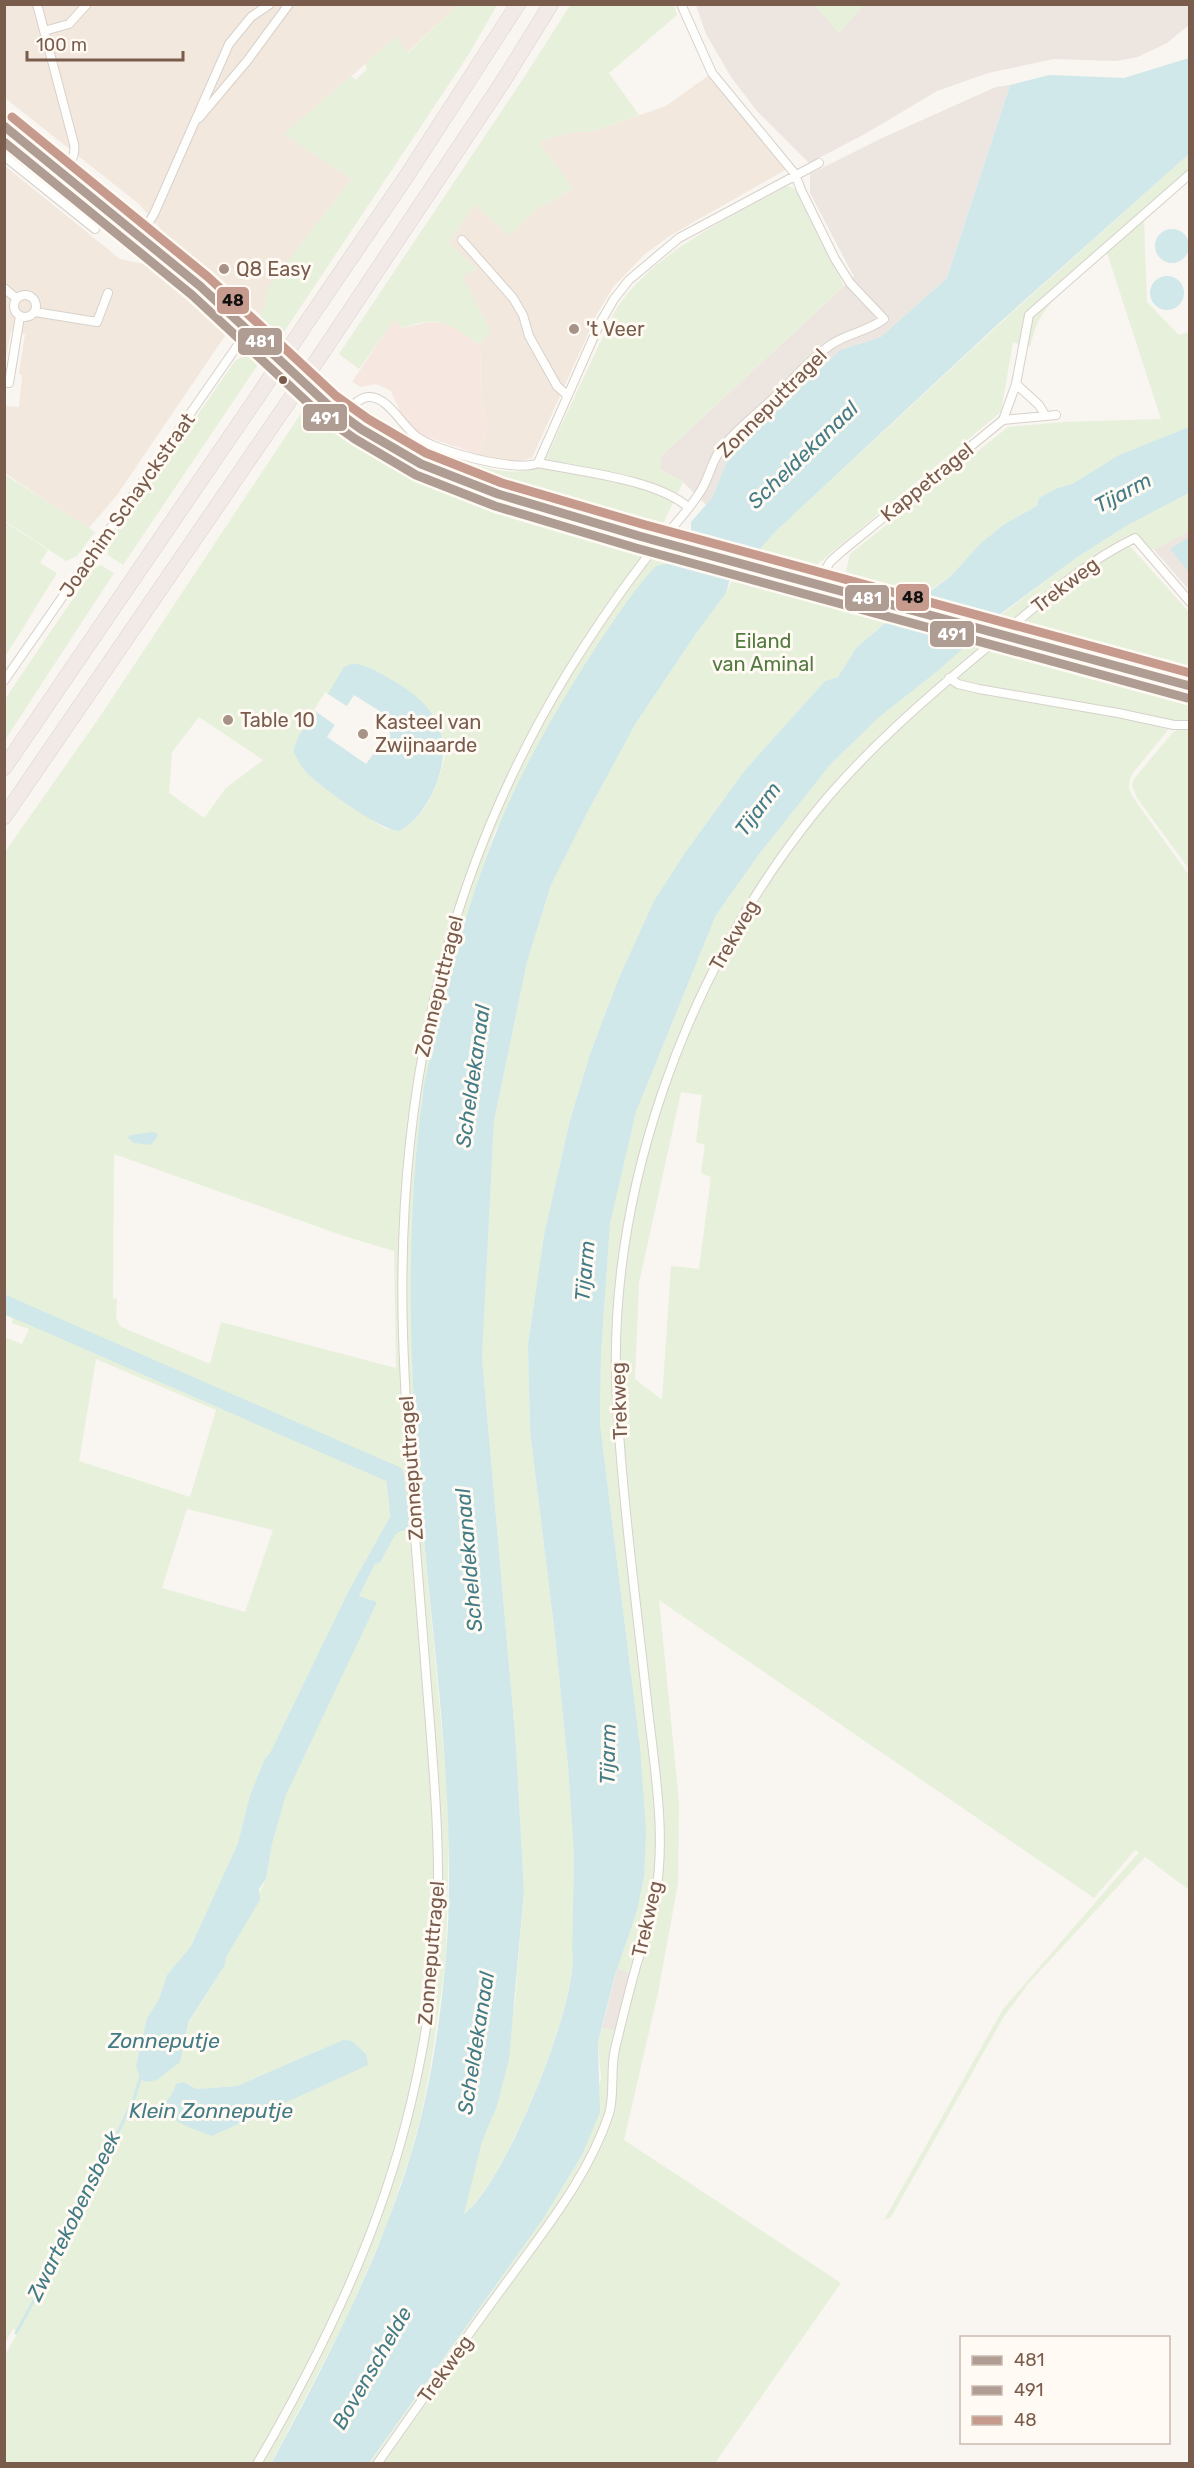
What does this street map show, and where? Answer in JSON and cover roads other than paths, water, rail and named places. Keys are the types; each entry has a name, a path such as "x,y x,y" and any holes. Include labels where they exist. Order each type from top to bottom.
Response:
{"highway":[{"path":"4,768 406,177 518,4"},
{"path":"4,817 324,350 502,83 550,4"}],"main road":[{"path":"4,126 141,236 249,329 343,416 421,464 467,483 639,536 1190,686"}],"street":[{"path":"37,4 75,152 62,173"},
{"path":"44,31 69,24 87,4"},
{"path":"141,236 154,214 216,69 229,44 251,17 270,4"},
{"path":"194,125 247,61 289,4"},
{"path":"681,4 712,73 795,174"},
{"path":"4,156 95,229"},
{"path":"538,463 599,325 614,299 646,264 679,238 819,162"},
{"name":"Zonneputtragel","path":"257,2463 324,2343 351,2284 383,2204 403,2142 430,1997 438,1904 438,1827 408,1435 403,1301 404,1215 410,1136 428,1024 442,963 465,887 522,754 568,672 601,621 640,565 702,490 721,449 830,345 870,330 884,319 850,283 835,259 795,174"},
{"path":"1056,415 1003,420 1016,384 1029,315 1190,174"},
{"path":"462,240 513,298 529,336 557,386 567,394"},
{"path":"4,288 17,298"},
{"path":"17,298 14,309 20,316 27,317 35,312 97,322 108,293"},
{"path":"17,298 24,295 32,298 36,304 35,312"},
{"path":"4,382 9,383 20,316"},
{"name":"Joachim Schayckstraat","path":"4,681 249,329"},
{"path":"1016,384 1039,405 1045,415"},
{"path":"343,416 355,403 368,397 380,399 419,439 497,464 530,467 538,463 653,487 680,500 688,507"},
{"name":"Kappetragel","path":"818,585 830,562 841,552 1003,420"},
{"name":"Trekweg","path":"377,2463 555,2217 586,2164 610,2110 614,2056 655,1903 659,1856 656,1780 622,1470 616,1360 623,1272 643,1160 665,1084 686,1028 709,979 748,907 820,806 894,728 950,678 1068,581 1109,551 1135,537 1190,602"},
{"path":"950,678 958,684 980,689 1174,725 1190,725"}],"water":[{"path":"1189,58 1189,154 997,325 755,552 729,582 726,593 636,723 551,885 527,962 494,1121 482,1357 516,1745 524,1891 509,2059 497,2106 482,2142 464,2214 480,2197 499,2168 518,2131 552,2047 565,2007 572,1974 574,1856 568,1767 555,1635 530,1431 528,1344 544,1235 570,1120 591,1051 619,978 654,901 687,850 745,770 825,681 838,677 856,648 884,624 950,577 980,544 1003,525 1037,506 1039,498 1072,484 1119,455 1189,427 1189,493 1126,526 1076,558 1003,612 939,670 878,718 830,765 760,853 716,915 636,1112 610,1224 601,1354 600,1424 640,1747 646,1832 644,1877 637,1911 615,1975 598,2042 600,2112 582,2155 543,2219 369,2463 271,2464 349,2312 398,2195 418,2130 429,2081 441,2007 449,1904 449,1850 439,1689 415,1422 411,1314 413,1207 416,1153 427,1070 462,931 492,842 517,785 579,674 634,592 656,566 667,564 691,530 691,522 712,498 729,456 840,350 881,337 947,278 1010,85 1049,75 1124,78"},
{"path":"1172,229 1184,234 1189,246 1184,258 1172,263 1160,258 1155,246 1160,234"},
{"path":"1167,276 1179,281 1184,293 1179,305 1167,310 1155,305 1150,293 1155,281"},
{"path":"1189,537 1188,571 1170,549"},
{"path":"357,664 367,667 407,689 421,701 439,727 443,742 443,758 432,794 414,820 399,831 390,829 365,816 323,787 305,771 293,751 299,735 317,712 344,667","holes":["354,695 397,722 389,733 391,736 377,755 374,753 366,764 327,737"]},
{"path":"152,1132 158,1136 151,1145 134,1143 128,1138 130,1135"},
{"name":"Zonneputje","path":"390,1517 400,1522 400,1531 395,1535 380,1563 375,1564 359,1596 377,1602 286,1795 272,1844 266,1879 259,1889 260,1900 226,1957 225,1965 189,2021 180,2062 157,2080 146,2082 140,2079 136,2065 147,2018 159,1999 167,1975 191,1946 238,1843 250,1795 265,1758 270,1753 348,1592"},
{"name":"Klein Zonneputje","path":"343,2040 352,2041 366,2054 368,2065 212,2136 177,2121 166,2112 163,2106 176,2084 184,2082 196,2089 237,2086"}],"waterway":[{"path":"4,1304 395,1475 400,1522 404,1522"},
{"name":"Tijarm","path":"577,2046 595,1959"},
{"name":"Zwartekobensbeek","path":"16,2333 53,2266 134,2099 140,2079"}],"place":[{"name":"Q8 Easy","path":"224,269"},
{"name":"'t Veer","path":"574,329"},
{"name":"Table 10","path":"228,720"},
{"name":"Kasteel van Zwijnaarde","path":"363,734"}],"water label":[{"name":"Scheldekanaal","path":"803,455"},
{"name":"Scheldekanaal","path":"473,1076"},
{"name":"Scheldekanaal","path":"469,1560"},
{"name":"Scheldekanaal","path":"476,2043"},
{"name":"Bovenschelde","path":"372,2368"}],"park label":[{"name":"Eiland van Aminal","path":"763,652"}]}
